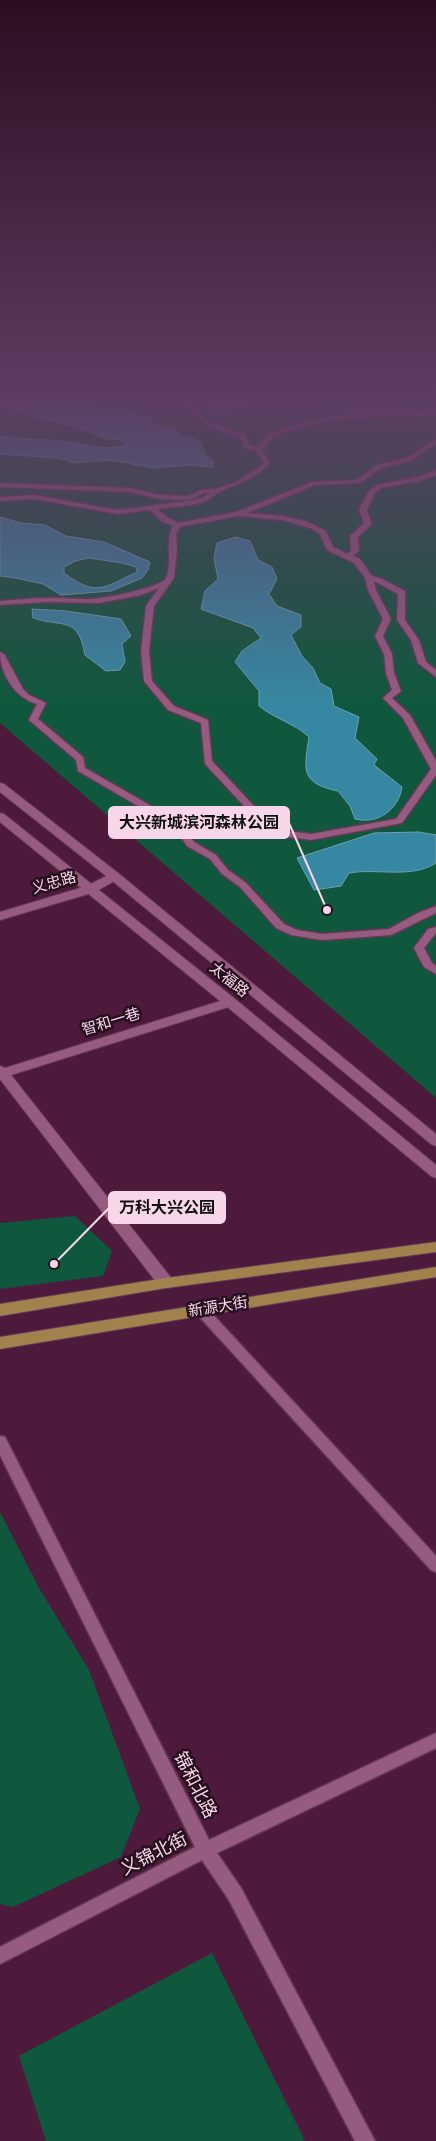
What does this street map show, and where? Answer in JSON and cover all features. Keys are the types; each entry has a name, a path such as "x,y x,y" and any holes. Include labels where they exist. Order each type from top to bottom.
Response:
{"main road":[{"name":"太福路","path":"0,786 114,876 436,1141"},
{"name":"太福路","path":"0,816 230,1002 436,1173"},
{"name":"智和一巷","path":"1,1072 230,1002"},
{"path":"1,1072 166,1283"},
{"path":"0,1310 166,1283 436,1247"},
{"name":"新源大街","path":"0,1343 436,1272"}],"street":[{"path":"67,503 118,512 185,503"},
{"path":"152,508 164,519 177,525 238,514 265,503"},
{"path":"349,557 355,550 354,536 368,524 368,519 363,510 367,503"},
{"path":"177,525 172,534 173,551 170,578 150,606 145,651 148,681 171,708 205,722 208,762 249,806 284,834 311,837 399,821 436,769 407,716 387,698 397,691 390,673 388,654 379,636 387,619 372,590 369,578 357,561 330,548 324,534 309,525 292,520 238,514"},
{"path":"369,578 402,593 401,620 415,640 422,662 436,674"},
{"path":"0,603 46,600 99,601 164,584"},
{"path":"0,654 16,688 35,702 42,703 33,720 80,759 81,769 178,825 190,844 213,857 225,872 243,885 280,926 295,933 322,937 391,932 436,909"},
{"name":"义忠路","path":"0,916 91,889 114,876"},
{"path":"436,930 432,931 419,948 428,965 436,971"},
{"path":"201,1310 436,1566"},
{"name":"锦和北路","path":"0,1442 205,1850 234,1894 365,2141"},
{"name":"义锦北街","path":"0,1956 205,1850 436,1740"}],"green space":[{"path":"0,503 436,503 436,1098 0,723"},
{"path":"75,1216 112,1251 103,1276 0,1289 0,1223"},
{"path":"0,1512 39,1588 89,1670 140,1809 121,1857 13,1907 0,1904"},
{"path":"212,1953 305,2141 46,2141 19,2056"}],"water":[{"path":"0,517 21,523 45,525 66,536 104,542 150,562 148,570 142,578 111,591 61,595 43,584 0,576","holes":["89,558 136,567 137,572 100,588 84,585 64,573 64,567 75,561"]},
{"path":"235,537 250,541 258,560 272,567 277,579 269,594 277,606 301,615 301,627 291,635 302,656 313,668 320,683 331,689 334,706 359,717 355,738 377,759 374,765 402,787 397,802 386,814 372,820 355,819 350,806 338,791 317,784 311,779 307,773 306,766 309,737 259,706 259,691 235,662 242,651 261,638 253,628 201,609 205,591 218,579 214,558 217,543"},
{"path":"32,609 66,611 121,619 131,636 122,644 125,662 120,670 106,671 85,655 82,642 73,628 68,625 33,618"},
{"path":"419,832 436,835 436,863 416,871 349,873 341,886 314,890 297,858 374,833"}],"place":[{"name":"大兴新城滨河森林公园","path":"327,910"},
{"name":"万科大兴公园","path":"54,1264"}]}
